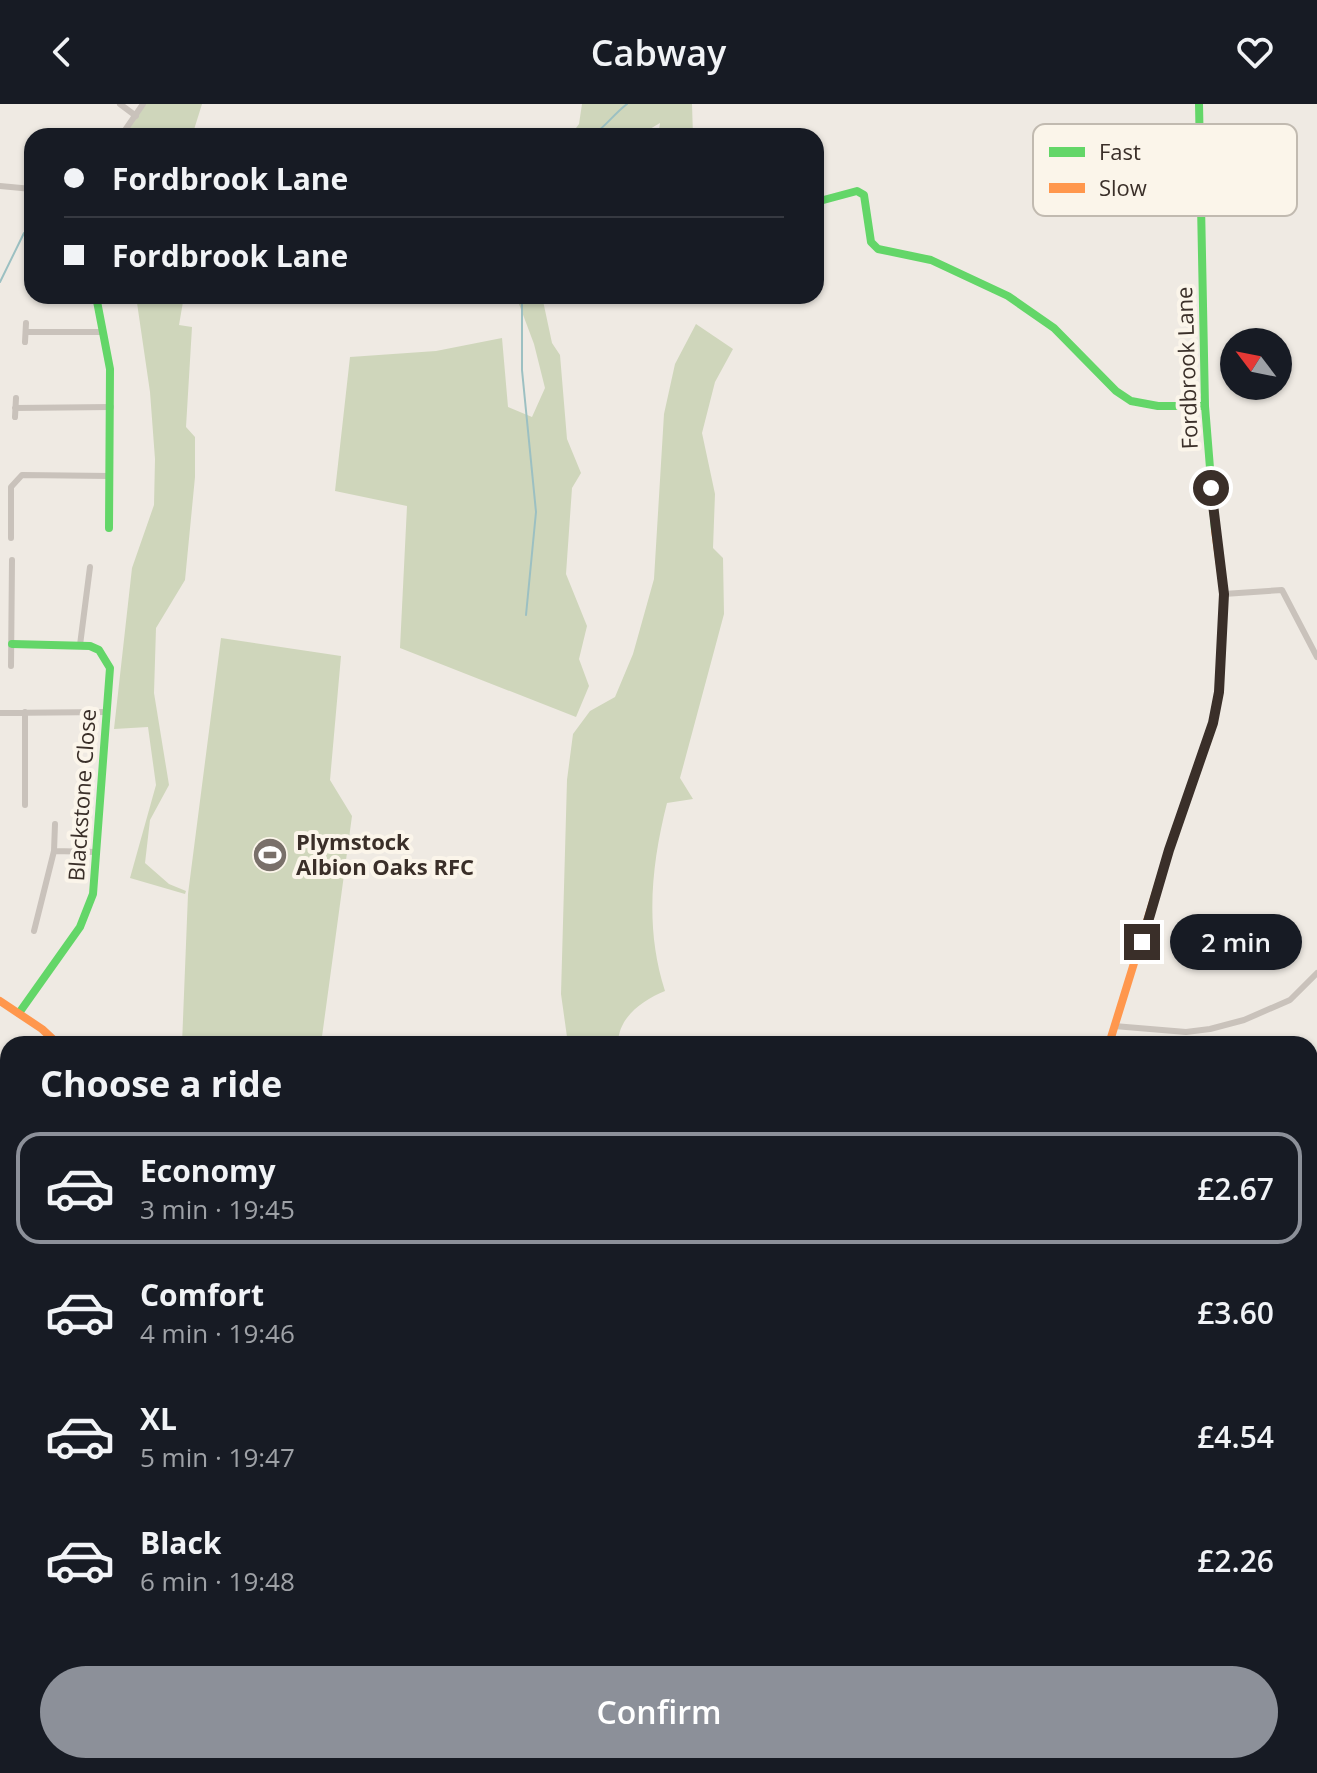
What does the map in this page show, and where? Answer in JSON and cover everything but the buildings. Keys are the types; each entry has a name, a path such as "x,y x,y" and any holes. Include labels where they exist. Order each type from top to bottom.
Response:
{"street":[{"path":"120,104 136,116"},
{"path":"127,128 143,104"},
{"name":"Fordbrook Lane","path":"1199,104 1199,124"},
{"path":"0,186 24,188"},
{"path":"824,200 857,191 864,195 871,242 878,249 904,252 991,288 1065,337 1094,364 1115,393 1136,403 1205,406"},
{"name":"Fordbrook Lane","path":"1111,1036 1213,723 1223,655 1224,594 1213,515 1205,406 1201,216"},
{"path":"97,304 110,369 110,476 106,508 109,528"},
{"path":"25,342 26,323"},
{"path":"26,332 101,332"},
{"path":"15,417 16,398"},
{"path":"15,408 111,407"},
{"path":"11,538 11,487 22,475 110,476"},
{"path":"11,508 22,508"},
{"path":"11,666 12,560"},
{"path":"12,644 80,645 90,567"},
{"path":"80,577 89,577"},
{"path":"3,584 12,584"},
{"path":"1224,594 1282,590 1317,657"},
{"name":"Blackstone Close","path":"19,1013 67,946 89,909 97,852 110,668 99,650 80,645"},
{"path":"25,712 25,805"},
{"path":"0,713 107,712"},
{"path":"16,792 25,792"},
{"path":"34,931 54,851 55,824"},
{"path":"54,851 97,852"},
{"path":"42,899 51,902"},
{"path":"1113,1026 1186,1032 1210,1029 1244,1020 1290,1000 1317,973"},
{"path":"0,1001 48,1036"}],"green space":[{"path":"146,104 202,104 194,128 130,128"},
{"path":"582,104 692,104 693,128 659,128 660,123 652,128 576,128"},
{"path":"137,304 183,304 179,325 192,327 186,427 195,437 195,477 185,580 156,628 154,693 169,785 150,820 145,863 169,884 186,891 185,894 130,878 156,785 148,727 114,729 132,568 154,505 155,459 150,392"},
{"path":"519,304 544,304 552,343 560,355 567,439 581,473 572,488 566,574 587,626 579,659 589,686 576,717 400,648 407,506 335,491 350,357 436,351 502,338 508,407 532,417 545,388 534,344"},
{"path":"696,324 733,349 715,382 702,433 715,494 713,548 723,558 724,614 680,778 693,799 667,803 654,874 655,944 665,991 633,1011 619,1036 567,1036 561,994 567,780 573,734 590,711 615,697 633,654 654,579 664,414 675,364"},
{"name":"Plymstock Albion Oaks RFC","path":"221,638 341,656 330,780 352,816 322,1036 182,1036 188,894"}],"waterway":[{"path":"602,128 627,104"},
{"path":"0,282 24,233"},
{"path":"522,304 522,370 536,512 526,615"}],"traffic: fast":[{"path":"1199,104 1199,124"},
{"path":"824,200 857,191 864,195 871,242 878,249 931,260 1008,296 1054,328 1116,391 1131,401 1158,406 1205,406"},
{"path":"1201,216 1205,406 1215,530"},
{"path":"98,304 110,369 109,528"},
{"path":"12,644 90,646 99,650 110,668 93,894 80,927 19,1013"}],"traffic: slow":[{"path":"1111,1036 1169,850 1213,723 1219,692 1224,594 1215,530"},
{"path":"0,1001 49,1036"}],"place":[{"name":"Plymstock Albion Oaks RFC","path":"270,855"}],"route":[{"path":"1142,942 1169,850 1213,723 1219,692 1224,643 1224,594 1211,488"}]}
